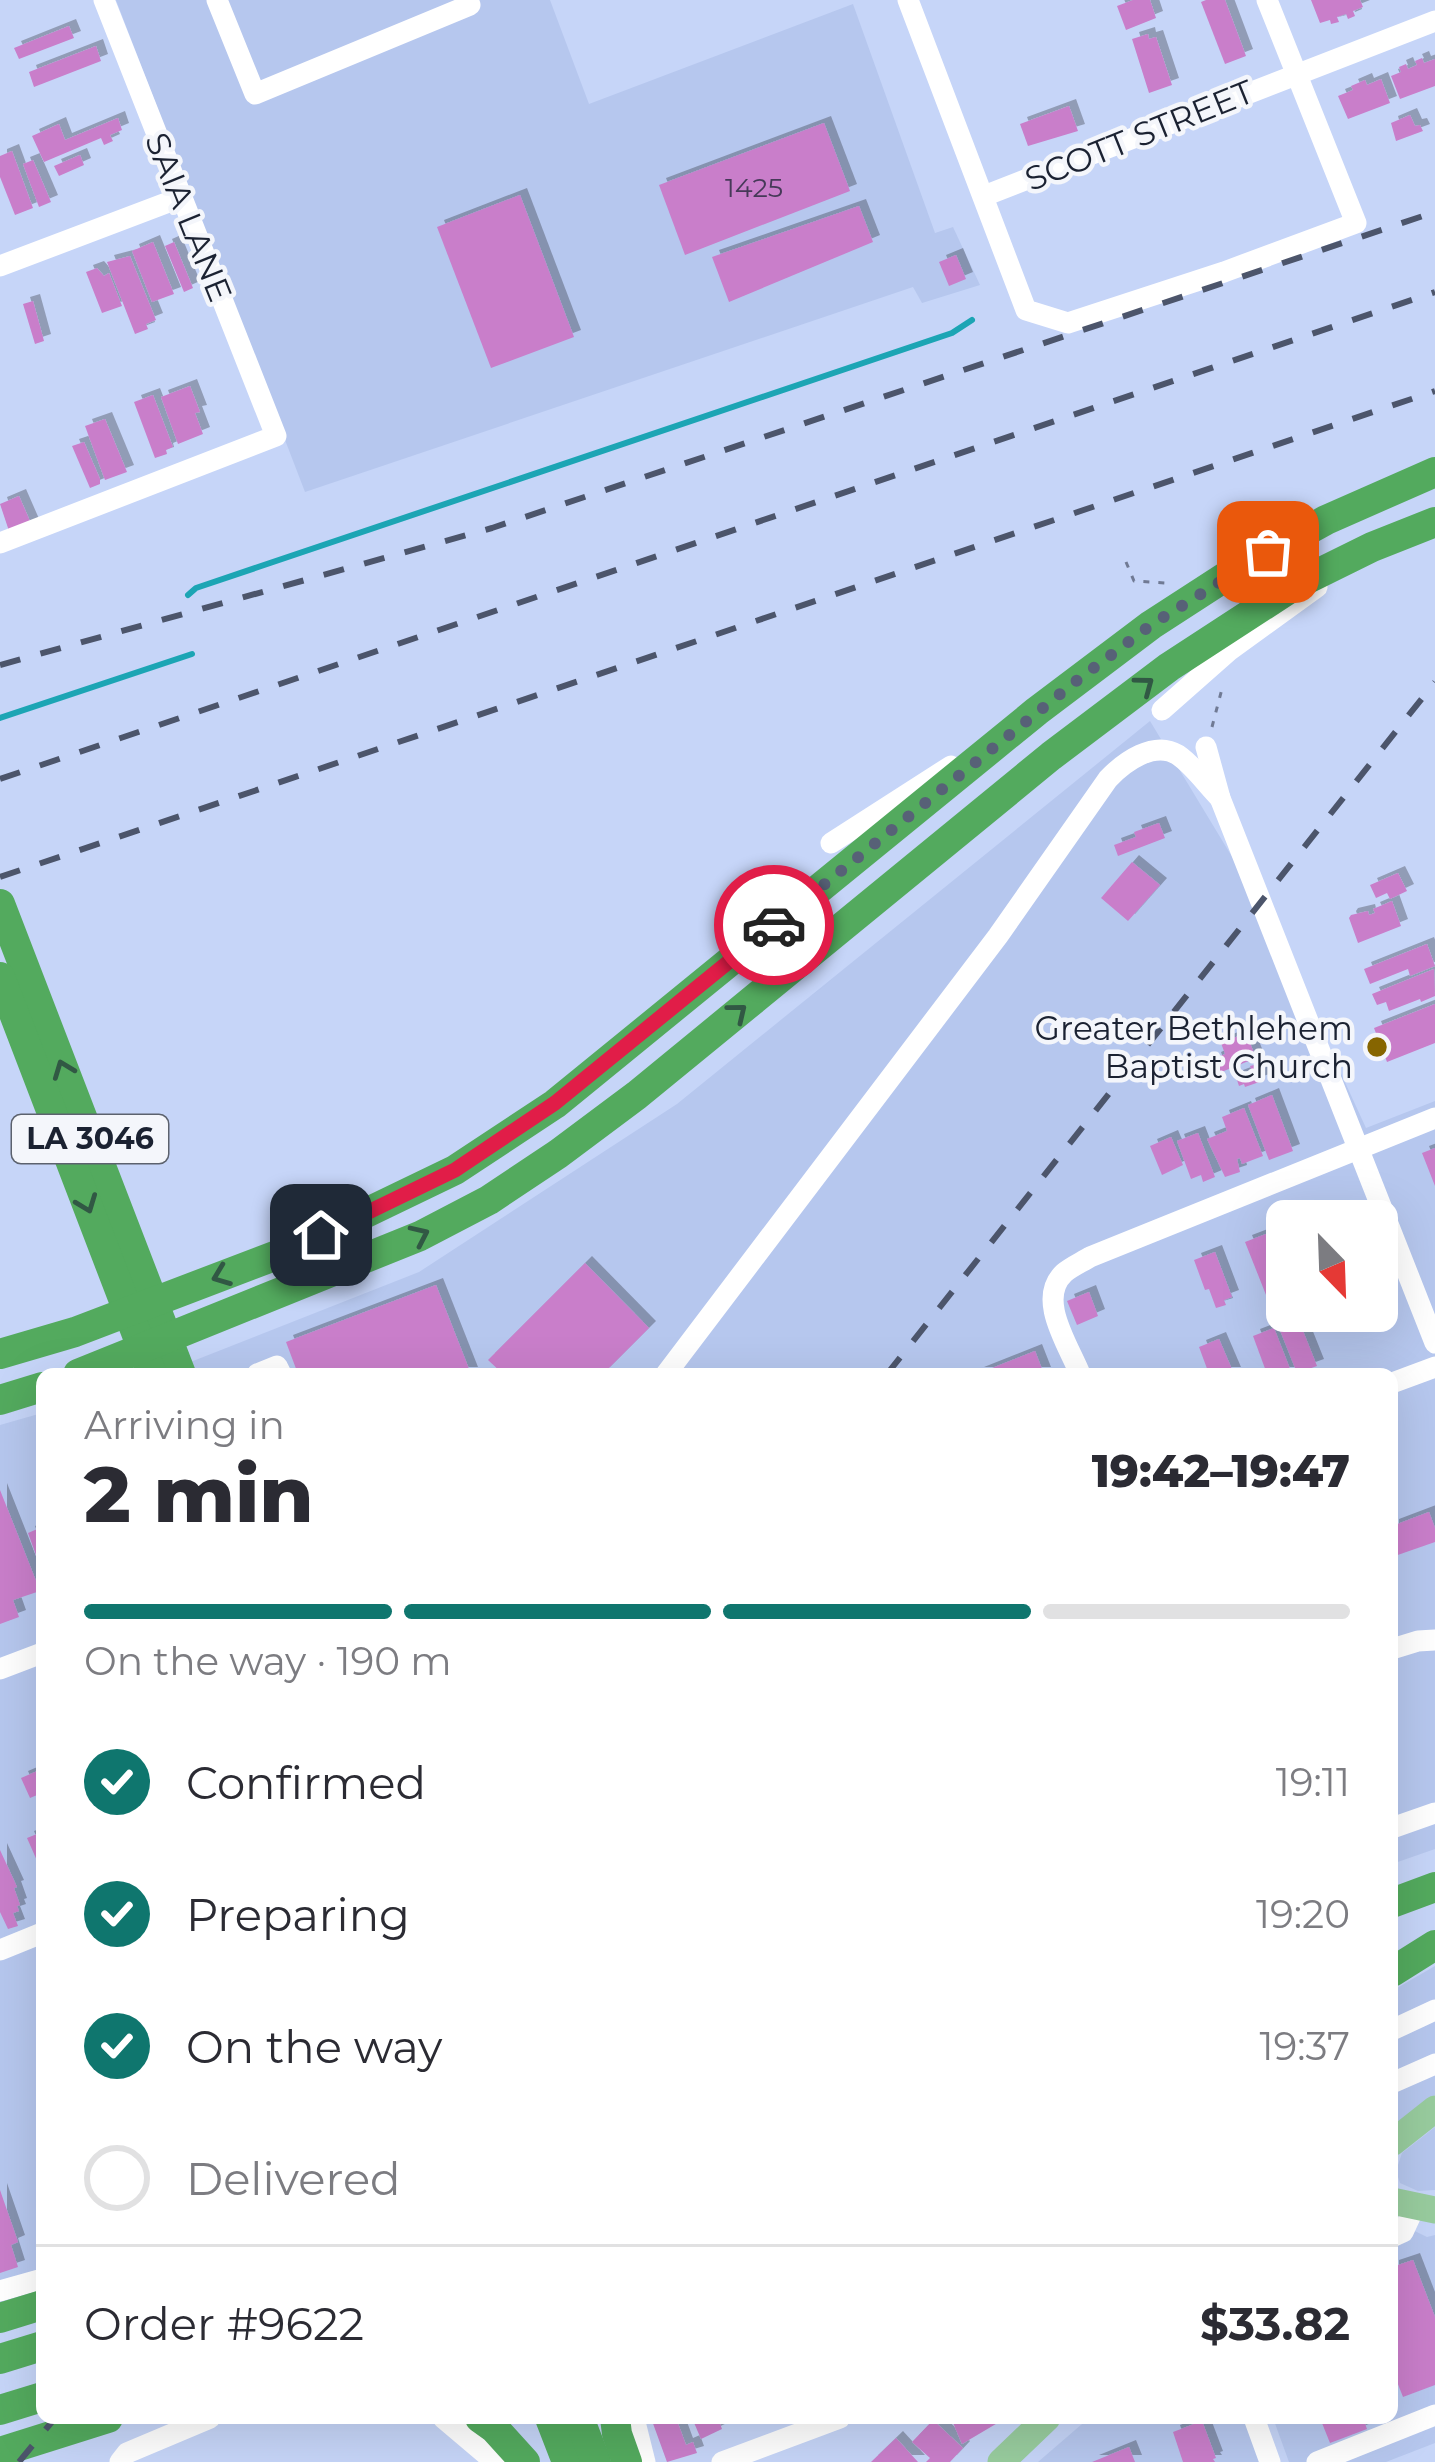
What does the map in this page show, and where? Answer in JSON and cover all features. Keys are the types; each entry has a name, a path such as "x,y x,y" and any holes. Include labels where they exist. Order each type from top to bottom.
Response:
{"highway":[{"path":"0,1354 75,1332 285,1252 455,1170 555,1103 1037,711 1151,625 1239,568 1326,520 1435,472"},
{"path":"93,1368 420,1236 489,1200 637,1095 1052,756 1169,667 1295,585 1435,522"},
{"name":"LA 3046","path":"0,904 179,1368"},
{"name":"LA 3046","path":"0,977 149,1368"},
{"path":"0,1400 36,1389"},
{"path":"1398,1890 1435,1885"},
{"path":"1398,1900 1435,1885"},
{"path":"1398,1951 1435,1941"},
{"path":"1398,1968 1435,1941"},
{"path":"0,2318 36,2308"},
{"path":"0,2359 36,2349"},
{"path":"0,2410 36,2399"},
{"path":"0,2452 89,2424"},
{"path":"488,2424 525,2462"},
{"path":"552,2424 567,2462"},
{"path":"581,2424 596,2462"},
{"path":"616,2424 627,2462"}],"main road":[{"path":"1398,2138 1435,2109"},
{"path":"1001,2462 1038,2424"}],"street":[{"name":"SAIA LANE","path":"0,543 275,434 104,0"},
{"path":"217,0 255,94 470,5 468,0"},
{"path":"908,0 1026,310 1068,323 1355,223 1268,0"},
{"name":"SCOTT STREET","path":"984,196 1435,21"},
{"path":"0,266 182,197"},
{"path":"1162,710 1230,650 1372,548"},
{"path":"831,843 1037,711"},
{"path":"1206,747 1220,798 1435,1343"},
{"path":"671,1368 965,980 1120,765 1143,754 1176,753 1220,798"},
{"path":"1078,1368 1052,1300 1054,1286 1065,1272 1090,1257 1435,1118"},
{"path":"1398,1381 1435,1367"},
{"path":"1398,1647 1435,1640"},
{"path":"0,1669 36,1655"},
{"path":"1398,1826 1435,1813"},
{"path":"0,1950 36,1935"},
{"path":"1398,2027 1435,2010"},
{"path":"1398,2080 1435,2064"},
{"path":"1398,2234 1411,2207"},
{"path":"0,2291 36,2280"},
{"path":"1398,2423 1435,2415"},
{"path":"120,2462 127,2452 158,2452 201,2424"},
{"path":"449,2424 495,2462"},
{"path":"636,2424 645,2462"},
{"path":"722,2462 824,2424"},
{"path":"1256,2424 1270,2462"},
{"path":"1317,2462 1386,2426"}],"shaded area":[{"path":"116,0 550,0 589,104 853,4 935,233 953,227 980,285 922,303 913,287 305,492"},
{"path":"1150,721 1272,923 1366,1128 1435,1101 1435,1849 1398,1862 1398,1368 175,1368 419,1272 677,1104"},
{"path":"36,1415 36,2317 0,2328 0,1425"},
{"path":"1435,1966 1435,2095 1398,2124 1398,1988"},
{"path":"1435,2127 1435,2190 1418,2191 1400,2183 1402,2153"},
{"path":"1398,2223 1427,2237 1435,2235 1435,2443 1386,2462 1289,2462 1275,2424 1398,2424"},
{"path":"1082,2424 1246,2424 1262,2462 1038,2462"}],"building":[{"path":"1150,0 1156,18 1126,30 1117,6"},
{"path":"1225,0 1246,56 1225,64 1201,2"},
{"path":"1311,0 1360,0 1363,7 1348,19 1346,14 1337,17 1339,22 1320,23"},
{"path":"69,26 74,38 19,59 14,48"},
{"path":"1148,34 1149,39 1156,37 1172,85 1149,93 1132,39"},
{"path":"96,46 101,61 34,87 29,72"},
{"path":"1422,58 1424,63 1435,59 1435,86 1400,99 1391,76 1401,72 1399,67 1406,64 1408,69"},
{"path":"1381,79 1390,103 1348,119 1338,96 1365,80 1367,85"},
{"path":"1069,106 1078,131 1028,146 1020,124"},
{"path":"1410,115 1423,131 1396,141 1391,123"},
{"path":"118,118 122,130 110,135 113,141 104,145 101,138 44,162 32,136 59,124 65,140"},
{"path":"824,123 850,191 685,255 659,185"},
{"path":"12,151 33,208 15,215 0,177 0,156"},
{"path":"80,155 84,165 59,176 54,166"},
{"path":"33,160 51,202 39,207 23,164"},
{"path":"520,195 574,337 491,368 437,227"},
{"path":"859,206 873,242 729,302 712,257"},
{"path":"153,242 174,294 152,302 132,251"},
{"path":"174,242 193,288 184,292 165,246"},
{"path":"956,255 966,279 949,286 939,262"},
{"path":"130,256 156,320 135,334 107,262"},
{"path":"97,268 104,276 109,273 122,306 102,313 86,272"},
{"path":"33,301 44,341 35,344 23,304"},
{"path":"190,386 203,434 178,444 161,397"},
{"path":"153,395 173,447 155,458 134,402"},
{"path":"105,419 127,472 105,480 85,426"},
{"path":"84,442 100,479 100,484 90,488 72,446"},
{"path":"19,496 33,528 11,537 0,504"},
{"path":"1159,823 1165,838 1118,856 1114,845"},
{"path":"1132,862 1160,885 1128,921 1101,898"},
{"path":"1398,873 1407,891 1390,899 1387,893 1376,898 1370,885"},
{"path":"1392,901 1401,926 1358,943 1351,915 1375,913 1373,909"},
{"path":"1427,944 1435,966 1410,976 1408,969 1370,984 1364,969"},
{"path":"1434,969 1435,996 1389,1011 1386,1002 1377,1005 1372,994"},
{"path":"1435,1004 1435,1043 1387,1062 1374,1028"},
{"path":"1246,1033 1256,1058 1219,1073 1214,1059 1225,1054 1221,1043"},
{"path":"1258,1064 1265,1080 1239,1086 1236,1077"},
{"path":"1272,1095 1293,1151 1269,1160 1248,1105"},
{"path":"1244,1108 1263,1156 1242,1164 1237,1159 1240,1172 1225,1177 1207,1139 1227,1131 1222,1117"},
{"path":"1198,1133 1215,1177 1203,1182 1201,1175 1191,1179 1177,1141"},
{"path":"1171,1137 1183,1165 1162,1175 1150,1146"},
{"path":"1435,1148 1435,1186 1422,1153"},
{"path":"1266,1234 1266,1295 1245,1242"},
{"path":"1215,1252 1232,1297 1216,1308 1194,1260"},
{"path":"585,1263 649,1328 609,1368 497,1368 488,1360"},
{"path":"436,1285 469,1368 296,1368 286,1342"},
{"path":"1089,1292 1098,1316 1077,1325 1067,1301"},
{"path":"1276,1332 1290,1368 1265,1368 1253,1336"},
{"path":"1281,1332 1303,1332 1317,1366 1295,1368"},
{"path":"1219,1339 1231,1368 1207,1368 1199,1347"},
{"path":"1035,1351 1042,1368 992,1368"},
{"path":"0,1490 36,1581 36,1592 13,1600 19,1617 0,1624"},
{"path":"1429,1512 1435,1542 1398,1555 1398,1524"},
{"path":"36,1530 36,1555 28,1533"},
{"path":"36,1772 36,1796 30,1798 21,1778"},
{"path":"36,1834 36,1858 27,1838"},
{"path":"0,1850 20,1905 13,1913 18,1926 8,1929 0,1912"},
{"path":"0,2190 18,2242 11,2245 18,2267 0,2273"},
{"path":"1413,2260 1435,2317 1435,2385 1403,2397 1398,2384 1398,2265"},
{"path":"653,2424 678,2424 686,2445 693,2442 697,2453 667,2462"},
{"path":"695,2424 720,2424 722,2429 701,2439"},
{"path":"929,2424 937,2424 963,2448 950,2462 926,2462 930,2458 912,2442"},
{"path":"954,2424 996,2424 962,2444"},
{"path":"1203,2424 1215,2462 1183,2462 1173,2432"},
{"path":"1322,2424 1365,2424 1367,2429 1330,2443"},
{"path":"896,2438 918,2462 871,2462"},
{"path":"1129,2447 1135,2462 1092,2462"}],"waterway":[{"path":"188,595 196,588 952,333 972,320"},
{"path":"0,718 192,654"}],"railway":[{"path":"0,665 492,528 1435,212"},
{"path":"0,779 1435,292"},
{"path":"0,877 1435,391"},
{"path":"892,1368 1435,682"},
{"path":"19,2462 50,2424"}],"way so far":[{"path":"774,925 1075,682 1151,625 1268,552"}],"place":[{"name":"Greater Bethlehem Baptist Church","path":"1377,1047"}],"route":[{"path":"321,1235 455,1170 555,1103 774,925"}]}
